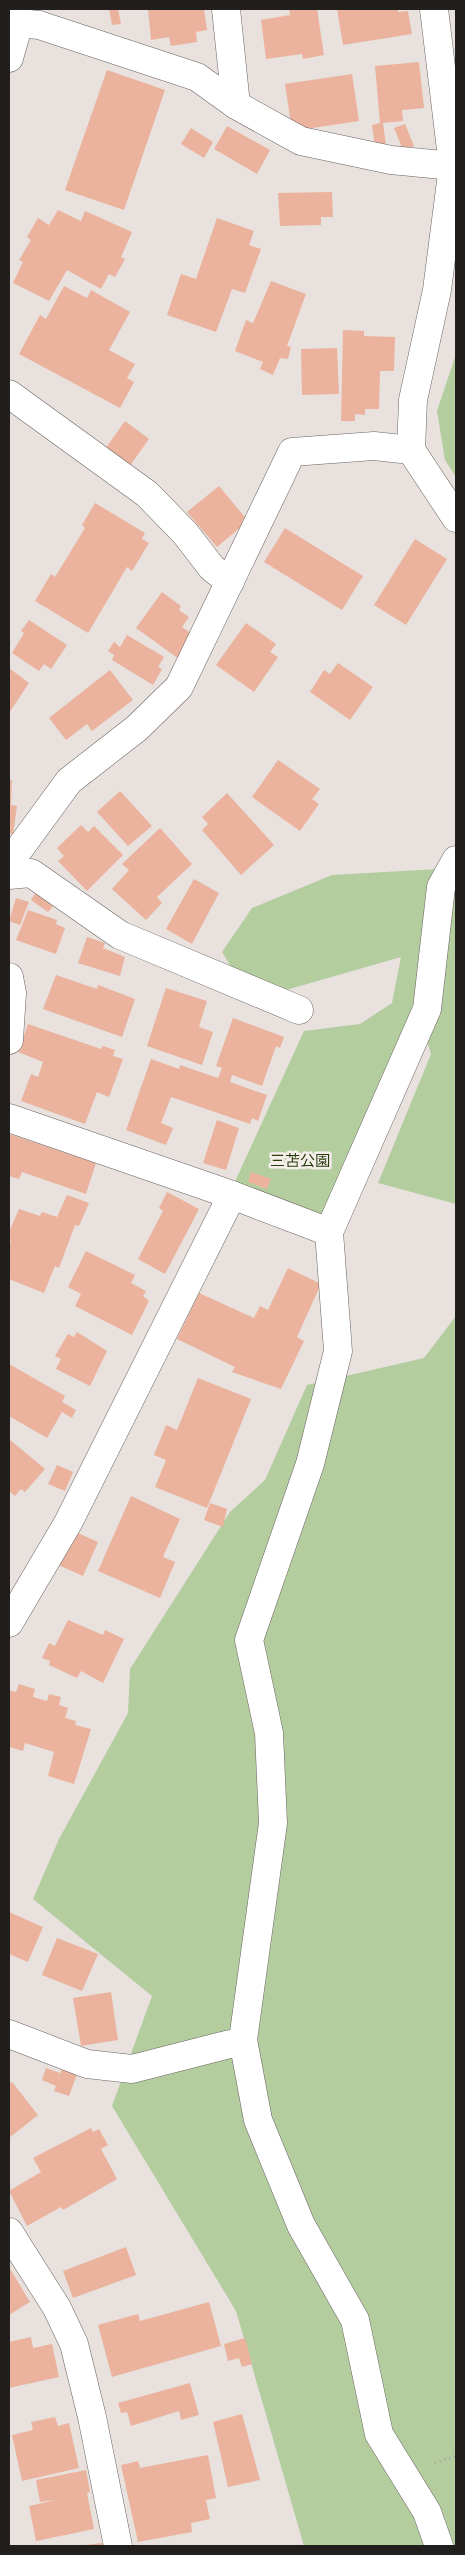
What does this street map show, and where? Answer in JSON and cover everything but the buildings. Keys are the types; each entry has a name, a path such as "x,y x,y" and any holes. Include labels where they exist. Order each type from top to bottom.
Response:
{"street":[{"path":"226,9 236,105"},
{"path":"434,9 453,166 436,290 414,400 411,450 456,518"},
{"path":"9,58 14,22 39,25 197,77 236,105 301,141 392,160 453,166"},
{"path":"9,394 147,494 185,533 212,568 230,582"},
{"path":"9,863 69,781 137,728 178,687 292,452 374,446 411,450"},
{"path":"439,2546 428,2512 379,2434 355,2320 301,2225 258,2120 244,2044 272,1823 269,1733 249,1640 310,1464 338,1351 329,1232 427,1010 448,888 456,860"},
{"path":"9,875 31,873 120,935 299,1010"},
{"path":"9,977 12,993 9,1040"},
{"path":"9,1118 232,1195 329,1232"},
{"path":"9,1623 68,1523 232,1195"},
{"path":"9,2034 86,2064 132,2069 230,2044 244,2044"},
{"path":"9,2232 57,2308 74,2344 92,2417 118,2546"}],"green space":[{"path":"456,354 456,477 445,460 437,411"},
{"name":"三苫公園","path":"456,868 456,1204 378,1183 431,1054 417,1009 327,1224 232,1188 304,1031 360,1024 392,1003 401,957 251,1000 222,952 252,908 332,875"},
{"path":"456,1316 456,2546 304,2546 236,2311 112,2106 152,1996 33,1899 59,1839 128,1713 130,1669 230,1512 265,1480 307,1385 424,1358"}]}
